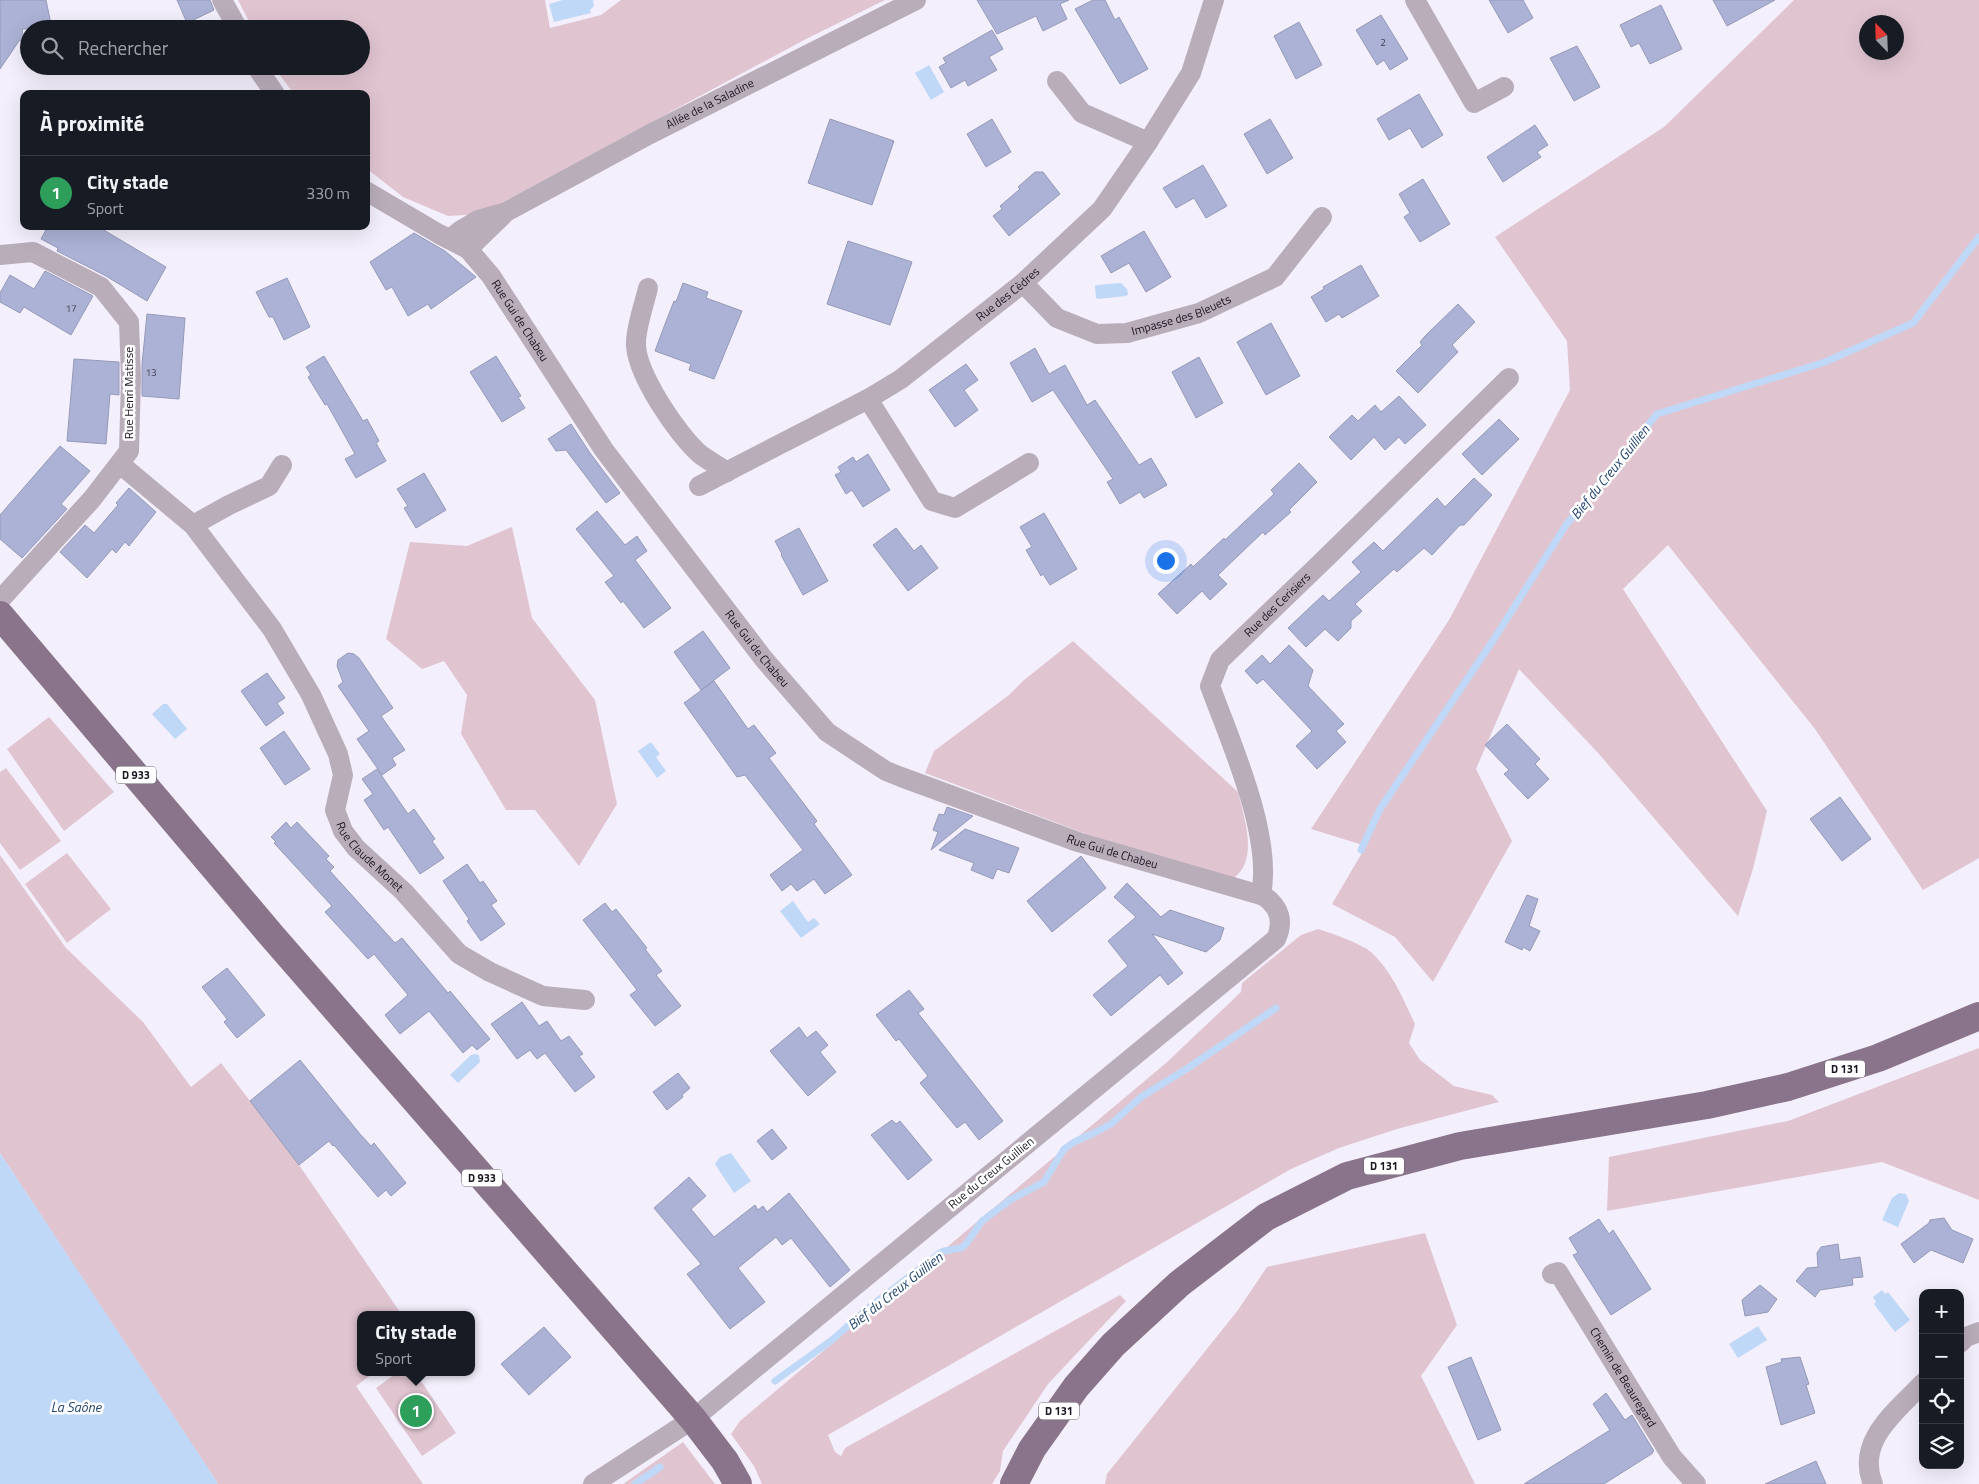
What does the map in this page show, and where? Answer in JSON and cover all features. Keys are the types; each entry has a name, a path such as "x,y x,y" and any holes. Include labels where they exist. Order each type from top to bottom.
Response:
{"main road":[{"name":"D 933","path":"0,615 269,932 693,1419 726,1461 738,1484"},
{"name":"D 131","path":"1014,1484 1032,1449 1076,1387 1114,1345 1179,1284 1266,1217 1347,1176 1460,1146 1707,1105 1788,1087 1878,1058 1979,1016"},
{"name":"D 131","path":"1032,1484 1078,1400 1114,1345"}],"street":[{"path":"222,0 233,20"},
{"name":"Allée de la Saladine","path":"450,239 478,220 506,212 650,134 916,0"},
{"name":"Rue des Cèdres","path":"699,486 868,399 901,379 1023,283 1102,208 1148,142 1191,73 1214,0"},
{"path":"1415,0 1474,103 1504,87"},
{"path":"262,75 272,90"},
{"path":"1057,81 1082,112 1148,142"},
{"name":"Rue Gui de Chabeu","path":"370,193 468,249 491,276 604,450 763,658 827,732 886,771 901,777 1078,842 1261,895 1276,906 1280,922"},
{"name":"Allée de la Saladine","path":"468,249 506,212"},
{"name":"Impasse des Bleuets","path":"1023,283 1057,318 1097,334 1127,333 1199,313 1275,277 1322,217"},
{"name":"Rue Henri Matisse","path":"0,255 33,252 101,287 129,322 131,378 129,451 92,500 0,600"},
{"path":"648,288 636,341 639,362 655,395 676,428 701,455 727,472"},
{"name":"Rue des Cerisiers","path":"1261,895 1264,880 1263,856 1248,792 1210,686 1220,660 1330,555 1508,378"},
{"path":"868,399 932,501 955,508 1029,463"},
{"name":"Rue Claude Monet","path":"120,464 193,525 272,629 311,694 338,754 342,775 335,810 343,831 356,848 404,892 459,954 490,972 543,996 585,1000"},
{"path":"193,525 228,505 269,486 282,466"},
{"name":"Rue du Creux Guillien","path":"593,1484 693,1419 1276,939 1280,930 1280,922"},
{"name":"Chemin de Beauregard","path":"1552,1274 1558,1272 1672,1457 1696,1484"},
{"path":"1964,1338 1979,1332"},
{"path":"1873,1484 1868,1473 1869,1450 1879,1430 1919,1387"}],"shaded area":[{"path":"238,0 545,0 550,28 601,15 621,0 885,0 806,39 481,214 448,216 403,197 370,171 370,90 291,90 280,75 370,75 370,20 248,20"},
{"path":"1794,0 1979,0 1979,858 1923,890 1815,729 1668,545 1623,589 1767,811 1753,869 1738,916 1599,754 1519,669 1476,769 1512,841 1433,982 1395,937 1332,904 1366,846 1311,829 1449,620 1570,390 1567,341 1495,237 1664,127"},
{"path":"512,527 532,618 595,700 617,804 579,866 535,810 506,810 461,734 467,695 444,661 422,669 386,639 410,542 467,546"},
{"path":"1073,641 1238,792 1246,826 1248,849 1242,870 1234,878 1089,835 925,773 934,751 1009,695 1024,680"},
{"path":"49,717 114,792 64,831 7,749"},
{"path":"6,768 61,841 20,870 0,843 0,772"},
{"path":"67,853 111,909 67,943 25,884"},
{"path":"0,855 66,948 143,1022 191,1087 221,1063 299,1165 399,1311 357,1311 357,1376 370,1376 356,1386 423,1484 218,1484 0,1153"},
{"path":"1318,929 1360,945 1371,952 1385,968 1415,1024 1409,1043 1420,1060 1454,1086 1492,1095 1499,1102 1397,1129 1339,1148 1291,1169 828,1435 835,1452 841,1456 845,1448 1120,1295 1126,1301 1048,1384 1003,1451 1000,1471 992,1484 762,1484 754,1466 731,1434 740,1421 1166,1063 1241,992 1242,983 1301,935"},
{"path":"1979,1048 1979,1200 1882,1162 1607,1211 1609,1157 1788,1121"},
{"path":"1425,1233 1457,1325 1421,1376 1475,1484 1105,1484 1107,1474 1238,1310 1267,1267"},
{"path":"392,1376 418,1376 456,1433 422,1456 376,1388"},
{"path":"683,1442 715,1484 623,1484"}],"water":[{"path":"563,0 593,0 594,6 590,10 591,13 554,22 549,4"},
{"path":"929,65 944,92 931,100 915,73"},
{"path":"1121,283 1127,289 1128,294 1126,296 1096,298 1095,286"},
{"path":"163,704 167,704 187,729 175,739 152,714"},
{"path":"651,742 660,754 656,757 666,771 657,778 638,751"},
{"path":"793,901 808,922 814,918 820,924 801,938 780,911"},
{"path":"471,1055 479,1055 480,1062 458,1083 450,1075"},
{"name":"La Saône","path":"0,1153 206,1465 218,1484 0,1484"},
{"path":"731,1153 751,1181 734,1193 715,1164 720,1157"},
{"path":"1899,1193 1906,1194 1909,1201 1898,1227 1882,1220 1892,1198"},
{"path":"1882,1290 1885,1294 1888,1292 1910,1320 1895,1332 1874,1304 1876,1302 1873,1297"},
{"path":"1758,1326 1767,1340 1738,1358 1729,1344"}],"building":[{"path":"0,0 46,0 50,20 20,20 20,41 0,69"},
{"path":"177,0 210,0 214,10 193,20 186,20"},
{"path":"977,0 1069,0 1060,4 1067,19 1043,31 1036,16 997,34"},
{"path":"1093,0 1105,0 1115,20 1119,17 1148,69 1120,84 1075,9"},
{"path":"1489,0 1523,0 1533,18 1508,33"},
{"path":"1713,0 1775,0 1727,26"},
{"path":"1661,5 1682,49 1650,64 1639,43 1631,47 1620,25"},
{"path":"1381,15 1408,59 1390,70 1384,60 1377,65 1356,30"},
{"path":"1299,22 1322,65 1296,79 1274,36"},
{"path":"992,30 1003,49 989,57 997,70 968,86 965,80 951,88 939,67 946,63 943,58"},
{"path":"1577,46 1600,87 1574,101 1550,58"},
{"path":"1419,94 1443,135 1422,148 1410,128 1389,140 1377,119"},
{"path":"830,119 894,141 872,205 808,183"},
{"path":"992,119 1011,152 986,167 967,134"},
{"path":"1270,119 1293,158 1267,174 1244,134"},
{"path":"1535,125 1548,145 1537,152 1541,157 1503,182 1487,157"},
{"path":"1203,165 1227,206 1206,218 1194,198 1176,208 1163,188"},
{"path":"1035,172 1043,172 1060,194 1009,236 993,216 1002,209 1000,206 1020,189 1018,187"},
{"path":"1423,179 1450,224 1420,242 1404,217 1410,213 1399,194"},
{"path":"46,230 104,230 166,267 147,301 106,276 57,251 58,248 41,239"},
{"path":"1144,231 1171,277 1146,292 1129,263 1111,273 1101,256"},
{"path":"414,233 445,251 476,277 431,309 428,304 408,316 392,287 386,290 370,262"},
{"path":"848,241 912,262 890,325 827,304"},
{"path":"1361,265 1379,296 1342,318 1339,314 1326,322 1311,297 1324,289 1323,287"},
{"path":"45,271 93,296 71,335 24,307 20,313 0,302 0,293 10,275 34,289"},
{"path":"287,278 310,327 284,340 273,317 269,317 256,292"},
{"path":"683,283 708,292 706,298 742,311 714,379 689,370 691,364 655,351"},
{"path":"1458,304 1475,322 1452,345 1458,352 1418,393 1396,371 1422,345 1420,342 1425,336"},
{"path":"147,314 185,318 179,399 142,396 142,364"},
{"path":"1271,323 1300,376 1266,395 1237,342"},
{"path":"1035,348 1049,374 1065,365 1087,405 1095,400 1139,465 1151,458 1167,485 1144,498 1140,492 1120,504 1107,482 1113,479 1053,390 1032,402 1010,363"},
{"path":"324,356 363,421 367,419 379,441 376,443 386,461 356,478 345,459 355,454 327,404 325,405 308,377 311,375 306,367"},
{"path":"496,356 521,396 518,397 525,408 502,422 470,372"},
{"path":"1199,357 1223,403 1196,418 1172,372"},
{"path":"74,359 119,362 119,395 110,394 106,444 67,441"},
{"path":"966,364 978,380 964,390 978,410 955,427 929,390"},
{"path":"1399,396 1426,425 1405,444 1399,437 1385,450 1374,437 1351,460 1329,437 1352,415 1358,421 1375,405 1381,412"},
{"path":"1499,419 1519,439 1482,475 1462,454"},
{"path":"571,424 620,493 606,503 566,450 556,451 548,439"},
{"path":"60,446 90,471 61,504 67,509 22,558 0,539 0,515"},
{"path":"868,454 890,490 863,507 852,490 846,494 835,475 841,472 838,467 853,457 856,462"},
{"path":"1299,463 1317,482 1289,510 1291,512 1265,535 1263,532 1218,575 1227,584 1210,600 1202,591 1177,614 1158,594 1191,564 1193,567 1224,538 1225,540 1274,494 1271,490"},
{"path":"424,473 446,510 416,528 404,508 408,506 397,489"},
{"path":"1474,478 1492,495 1432,555 1424,548 1397,572 1394,569 1355,604 1362,611 1351,621 1351,628 1338,641 1325,629 1306,647 1288,628 1323,595 1329,601 1361,572 1352,562 1374,542 1383,551 1437,498 1445,507"},
{"path":"129,488 156,512 129,546 125,542 116,553 112,549 87,578 60,552 85,525 94,533 118,505 116,503"},
{"path":"597,511 625,545 637,536 647,551 635,560 671,608 644,628 605,582 614,576 576,529"},
{"path":"1044,513 1077,569 1050,585 1043,574 1041,576 1026,550 1032,547 1020,527"},
{"path":"799,528 828,581 803,595 775,541"},
{"path":"896,528 914,551 921,545 938,568 908,591 873,545"},
{"path":"703,631 730,668 701,690 674,652"},
{"path":"1289,645 1313,670 1308,686 1344,724 1336,731 1346,742 1317,769 1296,746 1312,731 1263,679 1257,684 1245,671 1262,655 1270,664"},
{"path":"348,653 354,654 359,658 393,708 381,716 405,750 392,758 396,765 382,775 357,739 369,731 338,686 343,682 337,666 338,660"},
{"path":"267,673 285,698 277,703 284,713 266,726 241,691"},
{"path":"714,681 748,729 754,725 776,753 769,758 817,821 814,824 852,875 825,894 814,879 797,891 791,884 782,891 770,875 803,850 745,775 737,777 684,703"},
{"path":"1507,724 1540,759 1535,764 1549,779 1528,799 1504,774 1509,770 1485,745"},
{"path":"284,731 310,769 285,785 260,748"},
{"path":"377,769 408,814 414,809 435,839 432,841 444,858 420,874 388,827 384,830 364,800 373,794 362,779"},
{"path":"1840,797 1871,839 1842,861 1810,819"},
{"path":"947,807 973,816 931,850 938,832 933,830 939,814 944,815"},
{"path":"286,822 291,828 297,822 329,856 326,859 334,867 330,871 395,943 402,938 490,1039 477,1050 472,1045 463,1053 429,1011 400,1034 385,1015 408,995 374,954 368,959 325,912 332,906 274,843 276,842 271,837"},
{"path":"965,829 1019,848 1009,873 997,869 993,879 971,870 974,863 939,850"},
{"path":"1081,856 1106,888 1052,932 1027,901"},
{"path":"467,864 480,883 483,881 497,901 491,905 505,924 481,941 467,921 469,919 443,881"},
{"path":"1127,883 1161,917 1170,910 1224,928 1220,940 1206,952 1152,934 1183,973 1168,985 1160,975 1111,1016 1093,995 1128,966 1108,941 1136,917 1114,897"},
{"path":"1527,895 1538,899 1529,926 1540,931 1530,951 1523,947 1522,950 1505,942"},
{"path":"605,903 612,912 616,909 647,948 645,949 662,971 656,975 681,1006 655,1026 630,995 637,990 583,920"},
{"path":"227,968 265,1015 237,1038 224,1022 227,1019 202,987"},
{"path":"909,990 924,1009 918,1013 1003,1121 979,1140 965,1122 957,1128 920,1083 928,1076 899,1039 896,1041 876,1015"},
{"path":"522,1002 539,1026 547,1021 561,1041 569,1036 583,1054 579,1056 595,1077 575,1092 545,1053 537,1059 530,1050 517,1059 491,1024"},
{"path":"799,1027 807,1038 816,1031 828,1045 820,1052 836,1072 808,1096 770,1051"},
{"path":"300,1060 360,1134 371,1146 374,1143 406,1183 391,1196 386,1190 378,1197 329,1141 299,1165 250,1101"},
{"path":"678,1073 690,1088 682,1095 683,1097 667,1110 653,1092"},
{"path":"892,1120 896,1124 900,1121 932,1160 908,1180 871,1135"},
{"path":"772,1129 787,1148 772,1160 757,1141"},
{"path":"689,1177 706,1196 691,1209 714,1237 755,1205 758,1210 763,1206 767,1212 789,1193 850,1270 830,1287 791,1238 782,1245 776,1237 738,1268 765,1302 730,1329 687,1274 701,1264 654,1208"},
{"path":"1944,1218 1952,1230 1973,1239 1963,1263 1931,1250 1914,1263 1901,1244 1929,1223 1930,1220"},
{"path":"1599,1219 1609,1234 1613,1230 1651,1289 1611,1315 1573,1255 1578,1253 1569,1238"},
{"path":"1838,1244 1840,1260 1860,1257 1863,1277 1852,1278 1853,1285 1820,1290 1815,1297 1796,1281 1807,1268 1818,1267 1817,1253 1821,1247"},
{"path":"1760,1285 1777,1299 1768,1312 1745,1316 1742,1300"},
{"path":"544,1327 571,1357 529,1395 501,1364"},
{"path":"1471,1357 1501,1430 1478,1440 1448,1367"},
{"path":"1800,1357 1809,1384 1806,1385 1815,1413 1781,1425 1766,1367 1782,1362 1781,1359"},
{"path":"1606,1393 1625,1420 1632,1415 1654,1451 1653,1453 1604,1484 1524,1484 1610,1430 1593,1404"},
{"path":"1816,1461 1826,1484 1765,1484"}],"waterway":[{"name":"Bief du Creux Guillien","path":"1361,850 1380,809 1494,639 1566,525 1657,414 1825,362 1913,323 1979,237"},
{"name":"Bief du Creux Guillien","path":"775,1381 832,1340 867,1309 940,1253 961,1248 982,1221 1010,1200 1044,1182 1064,1149 1111,1124 1141,1097 1188,1068 1276,1008"},
{"name":"Bief du Creux Guillien","path":"635,1484 660,1467"}],"place":[{"name":"City stade","path":"416,1411"}]}
